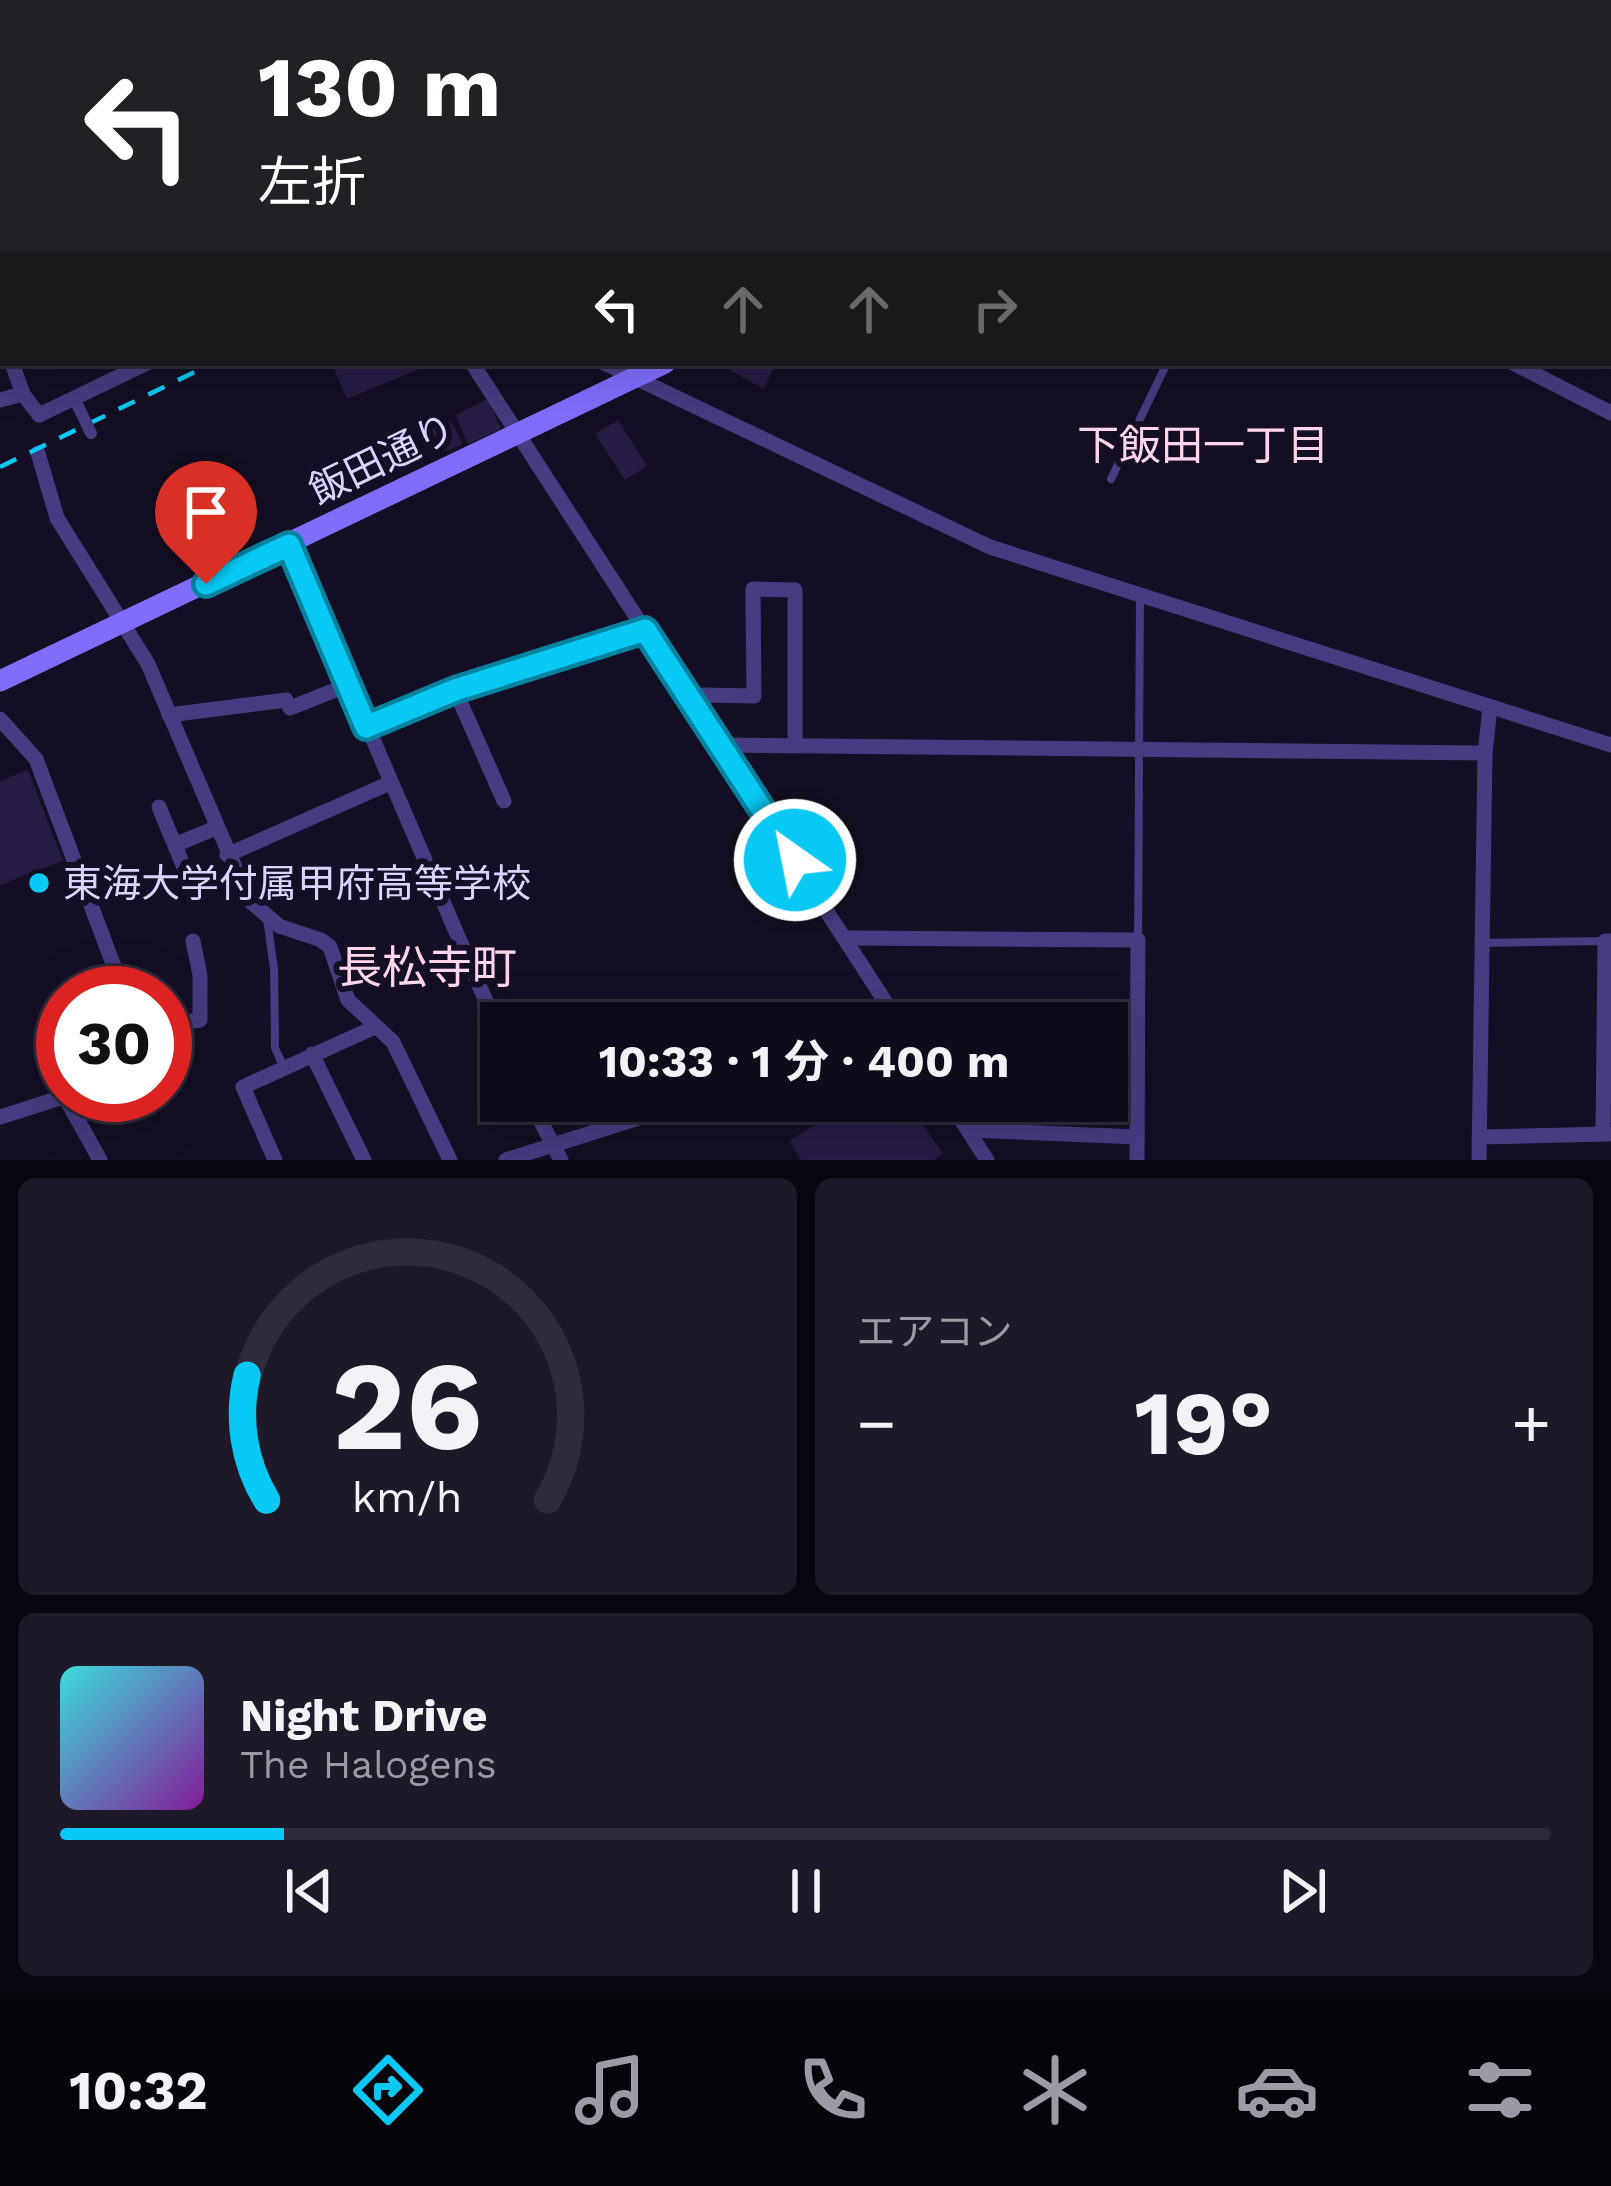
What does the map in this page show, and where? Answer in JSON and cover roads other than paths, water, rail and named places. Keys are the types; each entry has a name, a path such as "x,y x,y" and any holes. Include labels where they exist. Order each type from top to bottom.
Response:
{"main road":[{"name":"飯田通り","path":"0,681 659,366"}],"street":[{"path":"13,366 23,394 39,415 141,366"},
{"path":"474,366 886,1002"},
{"path":"611,366 990,547 1611,745"},
{"path":"1519,366 1611,413"},
{"path":"0,400 23,394"},
{"path":"77,404 91,433"},
{"path":"38,453 57,518 148,664 248,900 267,917 330,947 348,1000 393,1042 450,1160"},
{"path":"289,545 486,1002"},
{"path":"692,702 703,695 754,696 753,589 795,590 795,745"},
{"path":"366,727 455,690 645,630"},
{"path":"169,715 286,700 290,708 348,685"},
{"path":"455,690 504,801"},
{"path":"1479,1160 1485,753 1490,706"},
{"path":"0,718 36,759 114,966"},
{"path":"721,745 1485,753"},
{"path":"227,855 390,783"},
{"path":"159,807 186,872"},
{"path":"175,845 215,828"},
{"path":"845,938 1138,940 1137,1160"},
{"path":"192,1021 200,1020 200,975 193,941"},
{"path":"1479,1137 1607,1134 1608,941"},
{"path":"275,1160 243,1087 375,1027"},
{"path":"313,1054 364,1160"},
{"path":"0,1117 36,1106"},
{"path":"80,1122 100,1160"},
{"path":"540,1122 556,1153"},
{"path":"506,1160 556,1153 637,1122"},
{"path":"963,1122 987,1160"},
{"path":"968,1130 1137,1137"}],"lane":[{"path":"1112,479 1166,366"},
{"path":"1138,940 1140,594"},
{"path":"267,917 274,970 274,1048 284,1068"},
{"path":"1482,943 1608,941"}],"railway":[{"path":"0,467 207,366"}],"place":[{"name":"東海大学付属甲府高等学校","path":"39,883"}],"district":[{"name":"下飯田一丁目","path":"1203,445"},
{"name":"長松寺町","path":"427,967"}]}
